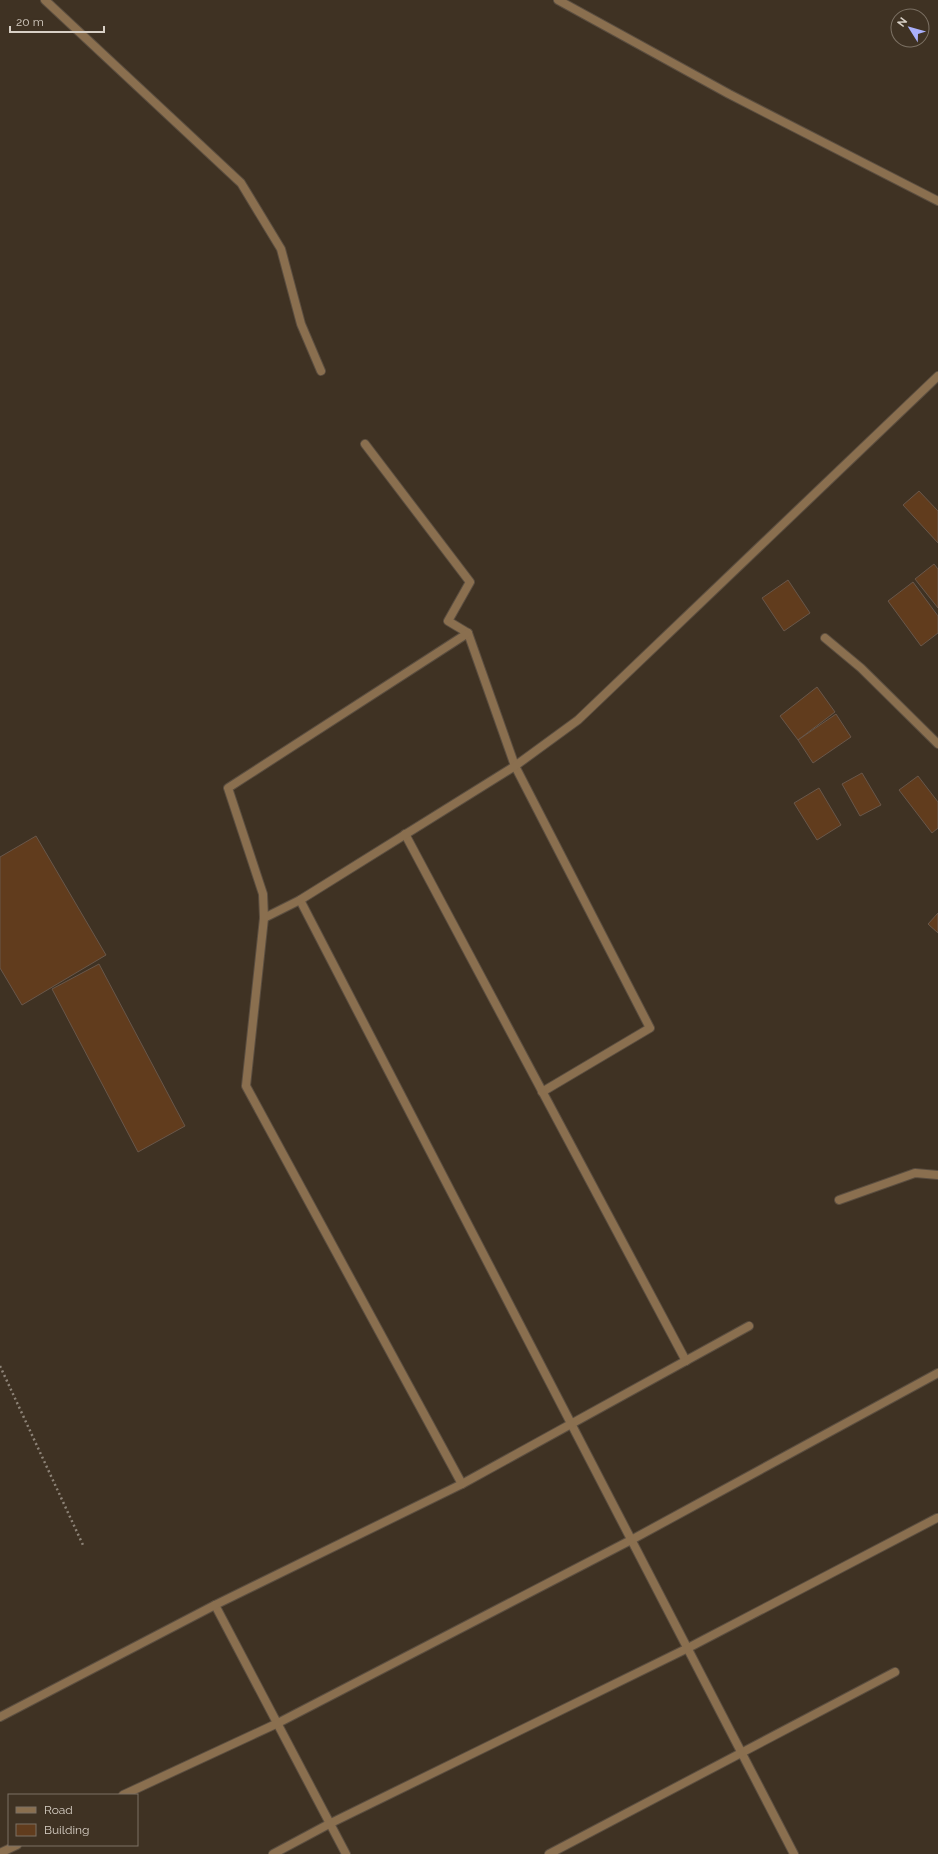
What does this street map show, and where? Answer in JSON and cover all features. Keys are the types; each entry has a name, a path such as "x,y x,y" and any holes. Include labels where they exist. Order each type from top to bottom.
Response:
{"street":[{"path":"44,0 241,183 281,249 301,324 321,371"},
{"path":"558,0 729,94 938,201"},
{"path":"264,918 300,900 515,766 578,720 938,376"},
{"path":"365,444 470,582 448,621 468,633 515,766 650,1028 542,1092"},
{"path":"462,1484 246,1086 264,918 263,894 228,788 468,633"},
{"path":"825,638 861,668 938,744"},
{"path":"405,834 686,1361"},
{"path":"300,900 794,1854"},
{"path":"839,1200 915,1173 938,1175"},
{"path":"0,1717 215,1605 462,1484 749,1326"},
{"path":"125,1794 278,1723 632,1540 938,1373"},
{"path":"273,1854 329,1824 688,1648 937,1518"},
{"path":"215,1605 346,1854"},
{"path":"549,1854 895,1672"},
{"path":"0,1853 15,1846"}],"path":[{"path":"0,1366 83,1545"}],"building":[{"path":"919,491 938,511 938,543 903,505"},
{"path":"934,564 938,569 938,608 915,579"},
{"path":"788,580 810,613 784,631 762,598"},
{"path":"913,582 938,616 938,633 921,646 888,601"},
{"path":"817,687 835,712 798,740 780,716"},
{"path":"836,714 851,737 813,763 798,740"},
{"path":"862,773 881,805 860,816 842,784"},
{"path":"918,776 938,802 938,828 932,833 899,790"},
{"path":"819,788 841,825 817,840 794,803"},
{"path":"36,836 106,955 22,1005 0,968 0,857"},
{"path":"938,913 938,933 928,924"},
{"path":"99,964 185,1126 138,1152 52,989"}]}
